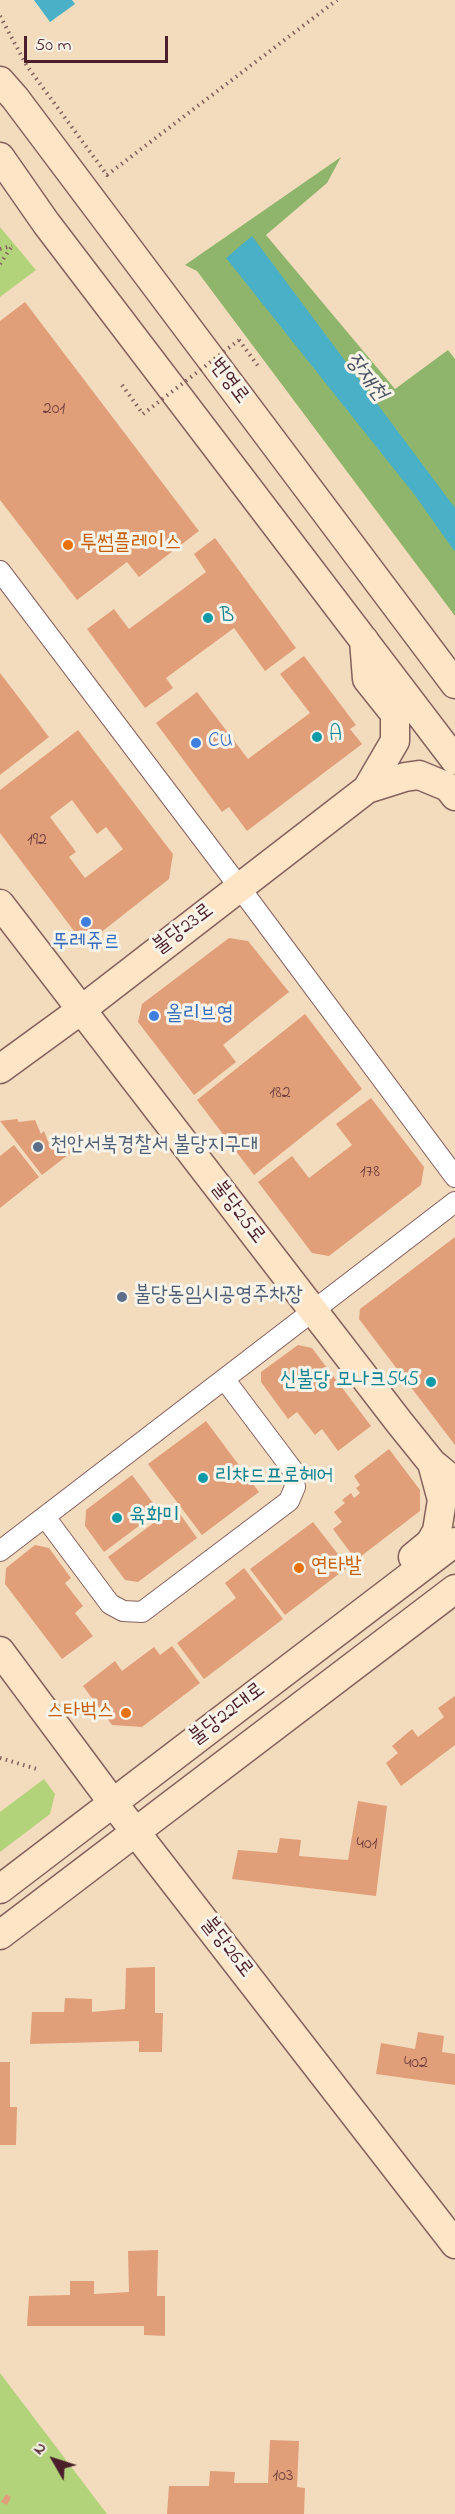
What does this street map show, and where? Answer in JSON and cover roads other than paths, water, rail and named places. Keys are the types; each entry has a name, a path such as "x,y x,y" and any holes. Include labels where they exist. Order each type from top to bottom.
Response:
{"main road":[{"name":"번영로","path":"0,73 8,90 455,684"},
{"path":"0,157 46,223 455,760"},
{"path":"364,640 367,679 395,714 395,741 367,789"},
{"path":"367,789 419,775 448,787 455,796"},
{"name":"불당23로","path":"0,1069 81,1010 367,789"},
{"name":"불당25로","path":"0,904 313,1313 432,1463"},
{"path":"432,1463 455,1482"},
{"path":"381,1598 391,1574 430,1543 437,1531 442,1500 432,1463"},
{"name":"불당22대로","path":"0,1889 455,1542"},
{"name":"불당22대로","path":"0,1935 455,1589"},
{"path":"407,1625 431,1627 455,1609"},
{"name":"불당26로","path":"0,1651 113,1803 455,2244"}],"street":[{"path":"0,571 455,1176"},
{"path":"0,1551 455,1202"},
{"path":"45,1517 110,1604 123,1611 142,1612 290,1501 295,1487 292,1469 225,1380"}],"water":[{"path":"34,0 72,0 75,4 50,22"},
{"path":"252,236 455,508 455,552 414,494 226,258"}],"place":[{"name":"투썸플레이스","path":"68,545"},
{"name":"B","path":"208,618"},
{"name":"A","path":"317,737"},
{"name":"CU","path":"196,743"},
{"name":"뚜레쥬르","path":"86,922"},
{"name":"올리브영","path":"154,1016"},
{"name":"천안서북경찰서 불당지구대","path":"38,1147"},
{"name":"불당동임시공영주차장","path":"122,1297"},
{"name":"신불당 모나크545","path":"431,1382"},
{"name":"리챠드프로헤어","path":"203,1478"},
{"name":"육화미","path":"117,1518"},
{"name":"연타발","path":"299,1568"},
{"name":"스타벅스","path":"126,1713"}],"water label":[{"name":"장재천","path":"365,378"}]}
